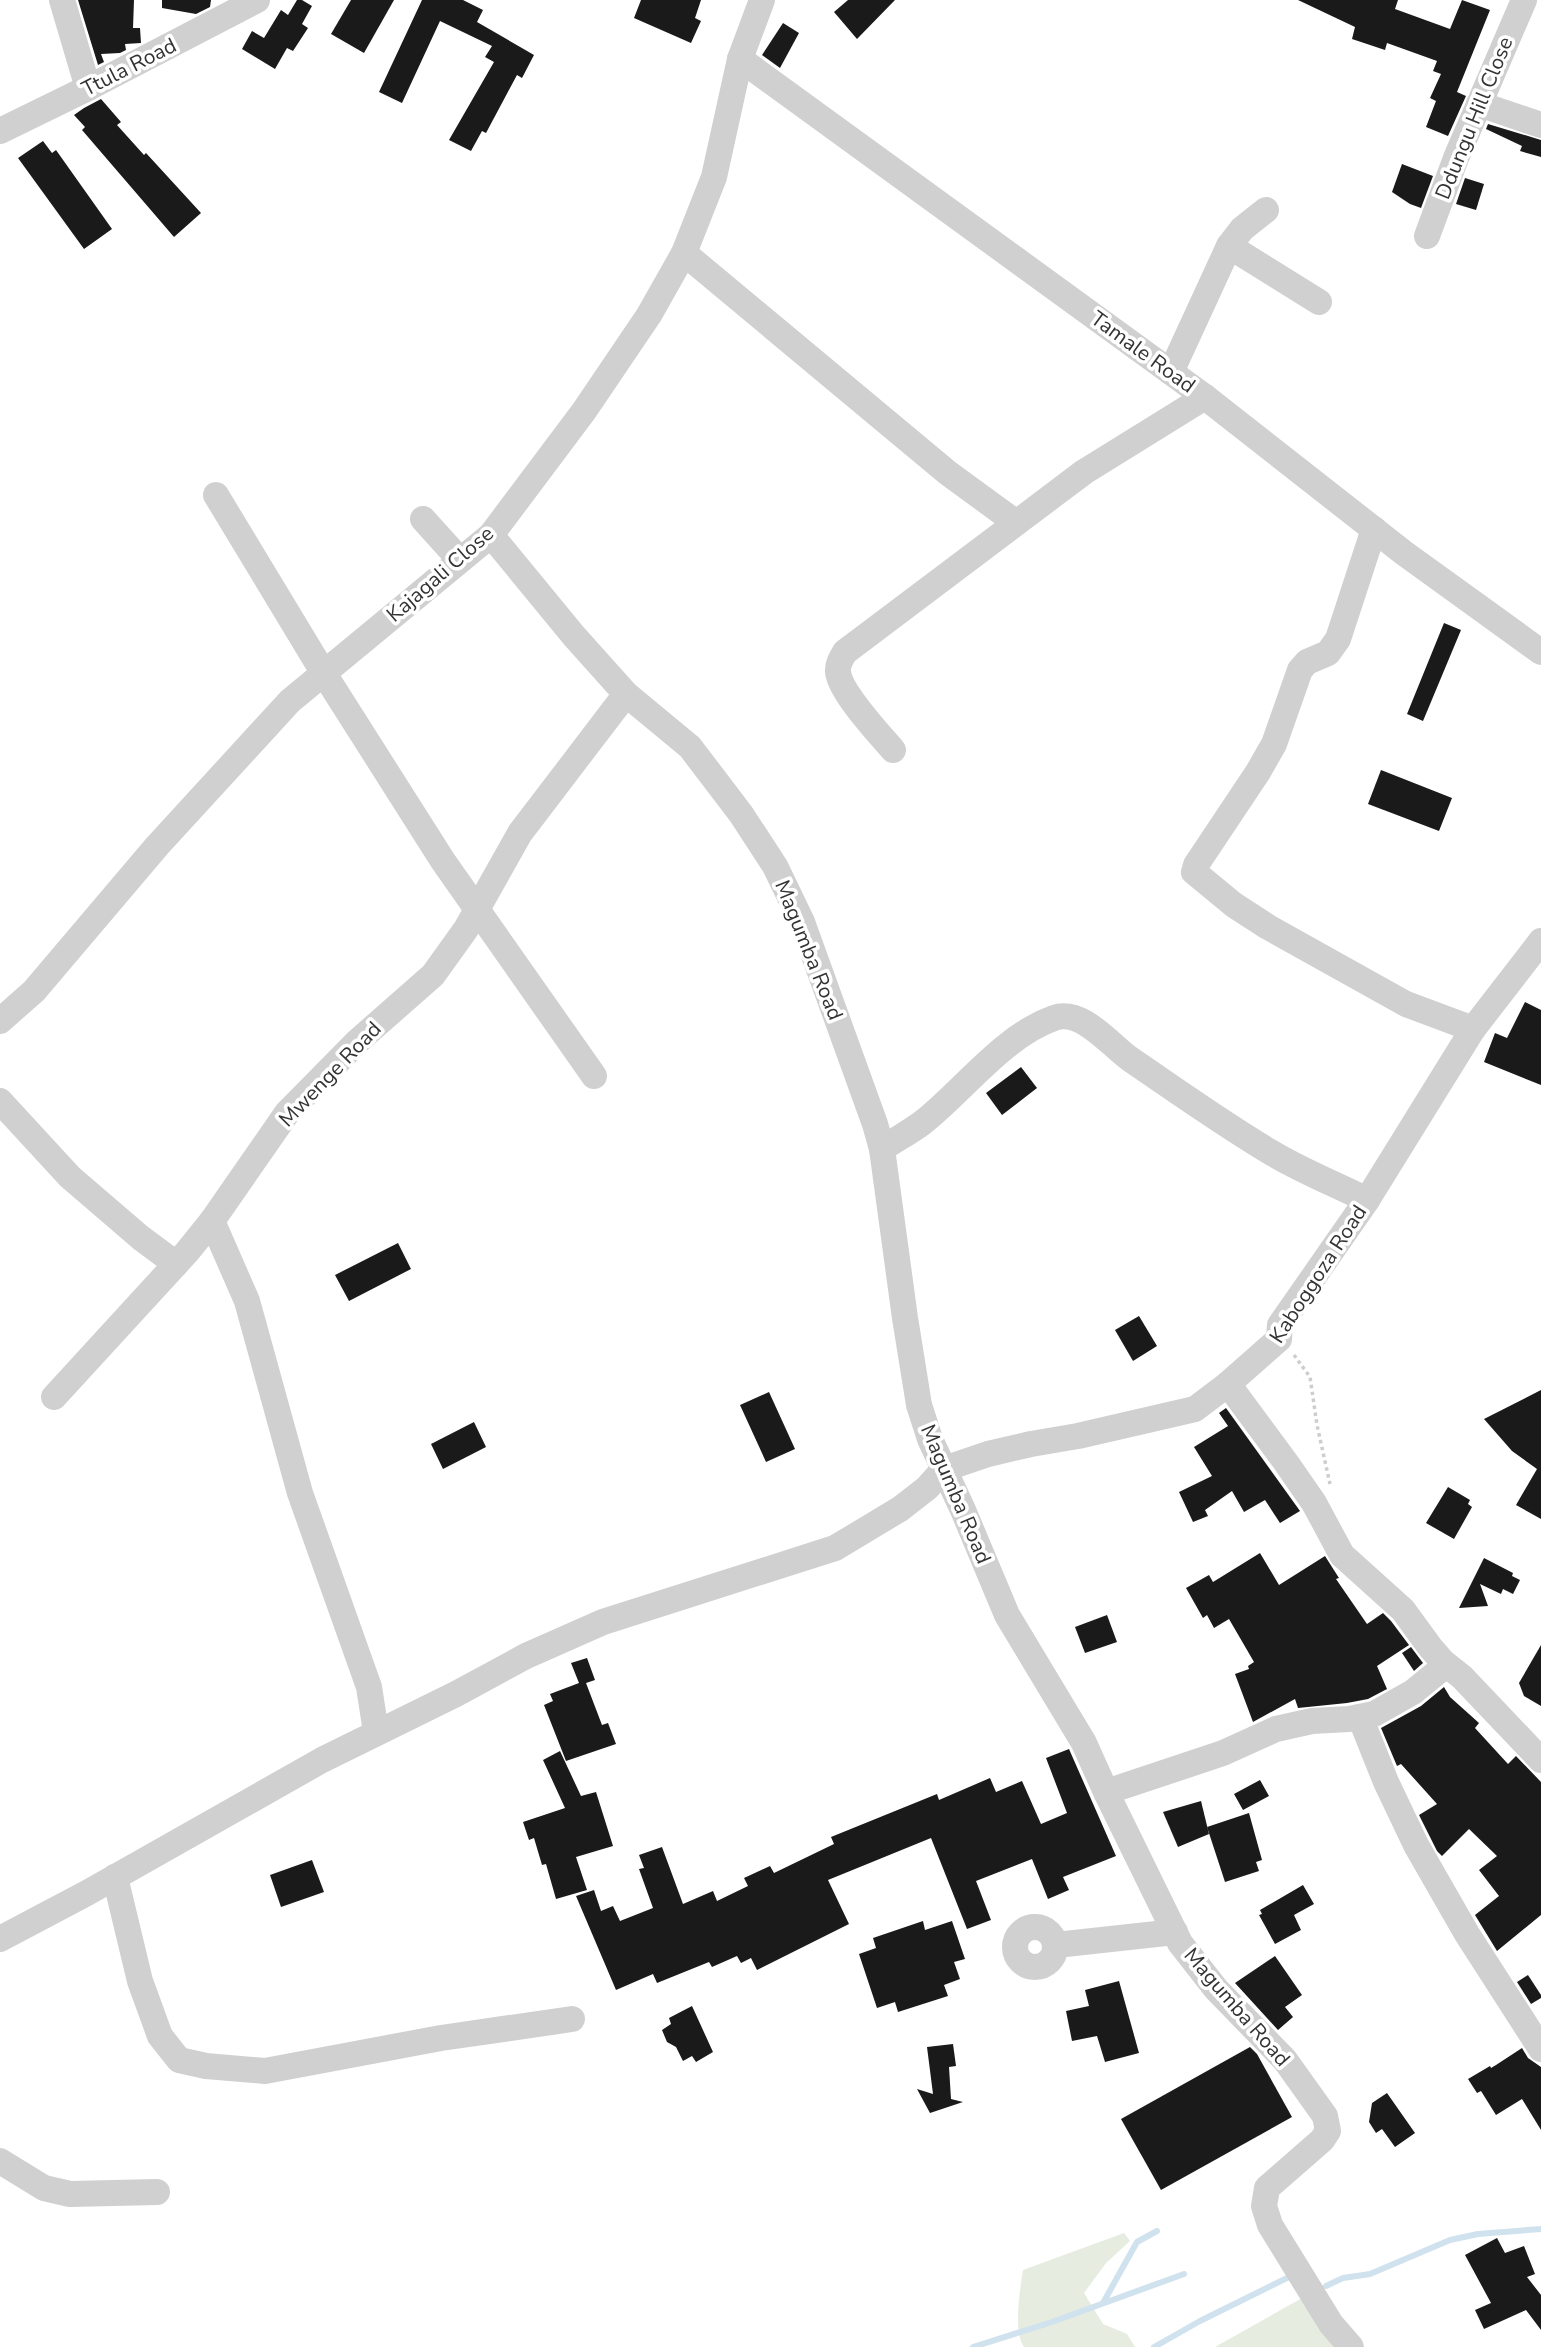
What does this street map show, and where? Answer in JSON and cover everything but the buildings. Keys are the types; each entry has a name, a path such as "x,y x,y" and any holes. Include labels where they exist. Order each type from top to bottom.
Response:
{"street":[{"path":"62,0 88,88"},
{"name":"Ttula Road","path":"0,131 257,0"},
{"name":"Kajagali Close","path":"0,1021 34,991 157,846 290,701 491,535 584,411 649,315 684,253 714,177 740,59 762,0"},
{"name":"Ddungu Hill Close","path":"1427,236 1479,104 1513,3"},
{"name":"Tamale Road","path":"740,59 1205,397 1374,529 1541,652"},
{"path":"1479,104 1541,125"},
{"path":"1171,372 1229,246 1242,229 1266,210"},
{"path":"1229,246 1319,302"},
{"path":"684,253 918,448 1015,523"},
{"path":"892,750 844,686 838,672 845,652 1084,472 1205,397"},
{"path":"216,495 323,672 405,797 443,861 594,1076"},
{"path":"424,519 460,560"},
{"path":"1374,529 1338,639 1328,653 1307,663 1300,670 1275,744 1196,865 1195,872 1234,905 1268,927 1406,1004 1473,1029"},
{"name":"Magumba Road","path":"491,535 626,694 690,747 741,814 775,866 802,922 882,1149 919,1405 930,1439 1007,1615 1084,1743 1175,1932 1209,1981 1285,2060 1325,2116 1328,2131 1322,2140 1267,2188 1264,2206 1270,2225 1331,2325 1351,2347"},
{"name":"Mwenge Road","path":"54,1396 212,1221 287,1113 358,1041 433,975 478,908 520,833 626,694"},
{"name":"Kaboggoza Road","path":"944,1469 988,1454 1195,1409 1279,1339 1280,1325 1367,1200 1473,1029 1541,941"},
{"path":"882,1149 922,1123 985,1064 1035,1027 1057,1017 1066,1017 1084,1022 1125,1055 1264,1148 1367,1200"},
{"path":"0,1101 70,1177 141,1238 176,1264"},
{"path":"212,1221 247,1301 300,1493 369,1687 376,1732"},
{"path":"1228,1384 1314,1503 1342,1555 1403,1610 1446,1665 1462,1677 1541,1760"},
{"path":"0,1939 115,1878 322,1760 526,1656 603,1622 835,1548 900,1509 927,1488 944,1469"},
{"path":"1106,1792 1223,1753 1276,1729 1311,1721 1374,1714 1413,1692 1446,1665"},
{"path":"1360,1717 1386,1782 1416,1845 1474,1945 1541,2049"},
{"path":"115,1878 140,1981 160,2036 179,2060 206,2066 265,2071 441,2038 572,2019"},
{"path":"1056,1945 1175,1932"},
{"path":"0,2161 44,2188 70,2194 157,2192"}],"path":[{"path":"1279,1339 1310,1377 1332,1494"}],"shaded area":[{"path":"1124,2233 1130,2241 1106,2263 1084,2293 1103,2324 1127,2334 1135,2347 1024,2347 1018,2321 1023,2270"},
{"path":"1302,2298 1336,2347 1215,2347"}],"waterway":[{"path":"1326,2286 1343,2278 1370,2274 1450,2240 1478,2234 1541,2229"},
{"path":"1103,2303 1137,2242 1157,2231"},
{"path":"973,2347 1052,2322 1184,2274"},
{"path":"1154,2347 1291,2276"}]}
